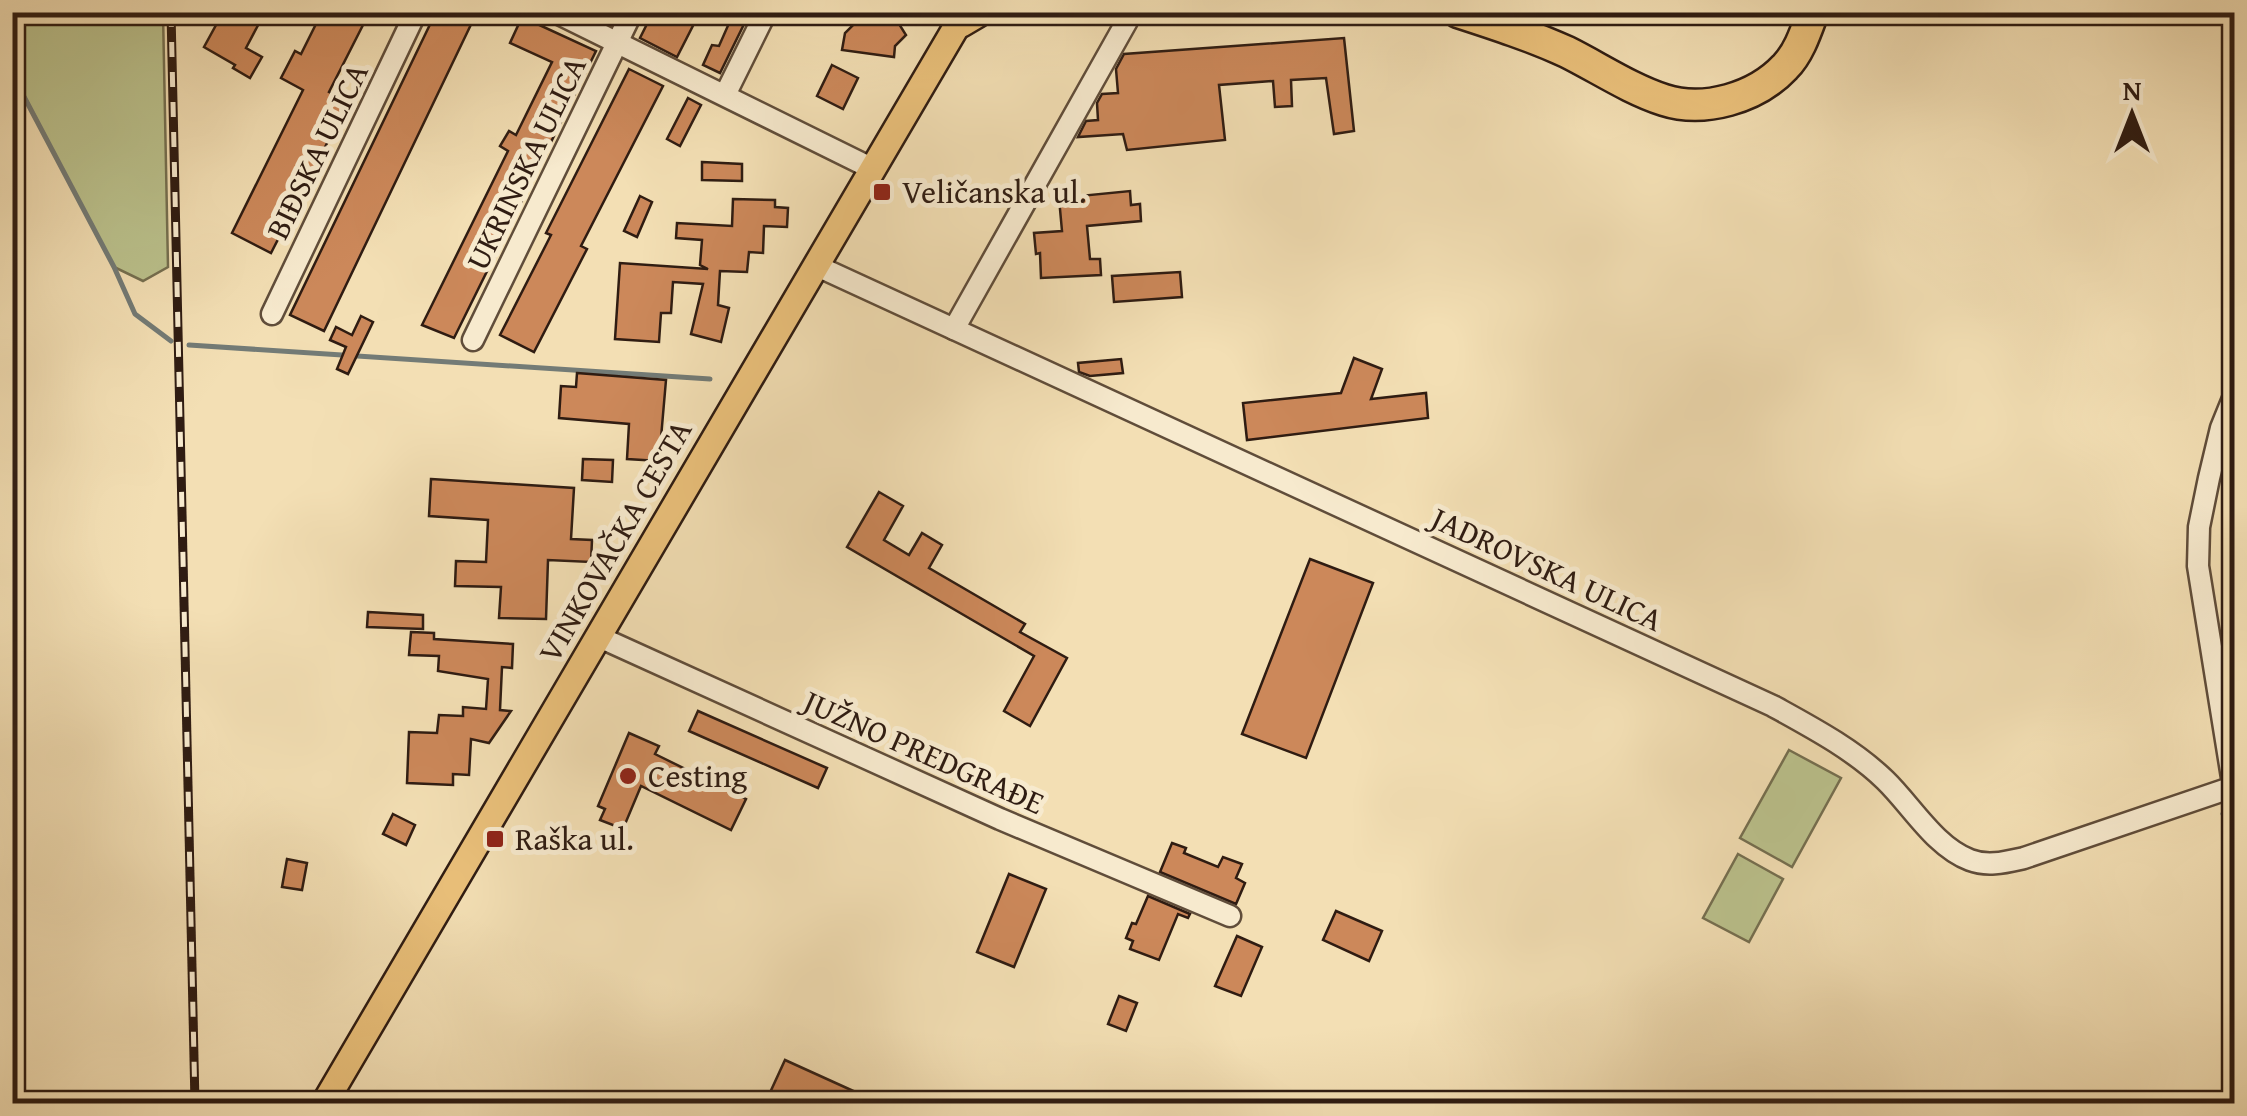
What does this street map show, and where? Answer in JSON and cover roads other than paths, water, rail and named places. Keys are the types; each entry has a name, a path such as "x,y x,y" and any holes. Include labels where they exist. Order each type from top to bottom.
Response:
{"highway":[{"path":"1458,12 1562,50 1647,94 1670,102 1694,104 1720,102 1765,84 1785,68 1810,17"}],"main road":[{"name":"VINKOVAČKA CESTA","path":"324,1104 597,636 967,16"}],"street":[{"name":"BIĐSKA ULICA","path":"272,314 416,12"},
{"path":"556,12 873,169"},
{"name":"UKRINSKA ULICA","path":"474,340 632,12"},
{"path":"725,95 766,12"},
{"path":"954,328 1127,21"},
{"name":"JADROVSKA ULICA","path":"818,266 1773,706 1816,730 1883,778 1942,842 1970,860 1996,864 2024,858 2234,789"},
{"path":"2234,396 2221,428 2198,527 2198,566 2234,789"},
{"name":"JUŽNO PREDGRAĐE","path":"597,636 1000,820 1230,916"}],"waterway":[{"path":"12,74 135,314 171,341"},
{"path":"189,345 710,379"},
{"path":"2223,814 2234,837"}],"railway":[{"path":"171,12 195,1104"}],"place":[{"name":"Veličanska ul.","path":"882,192"},
{"name":"Cesting","path":"628,776"},
{"name":"Raška ul.","path":"495,839"}]}
